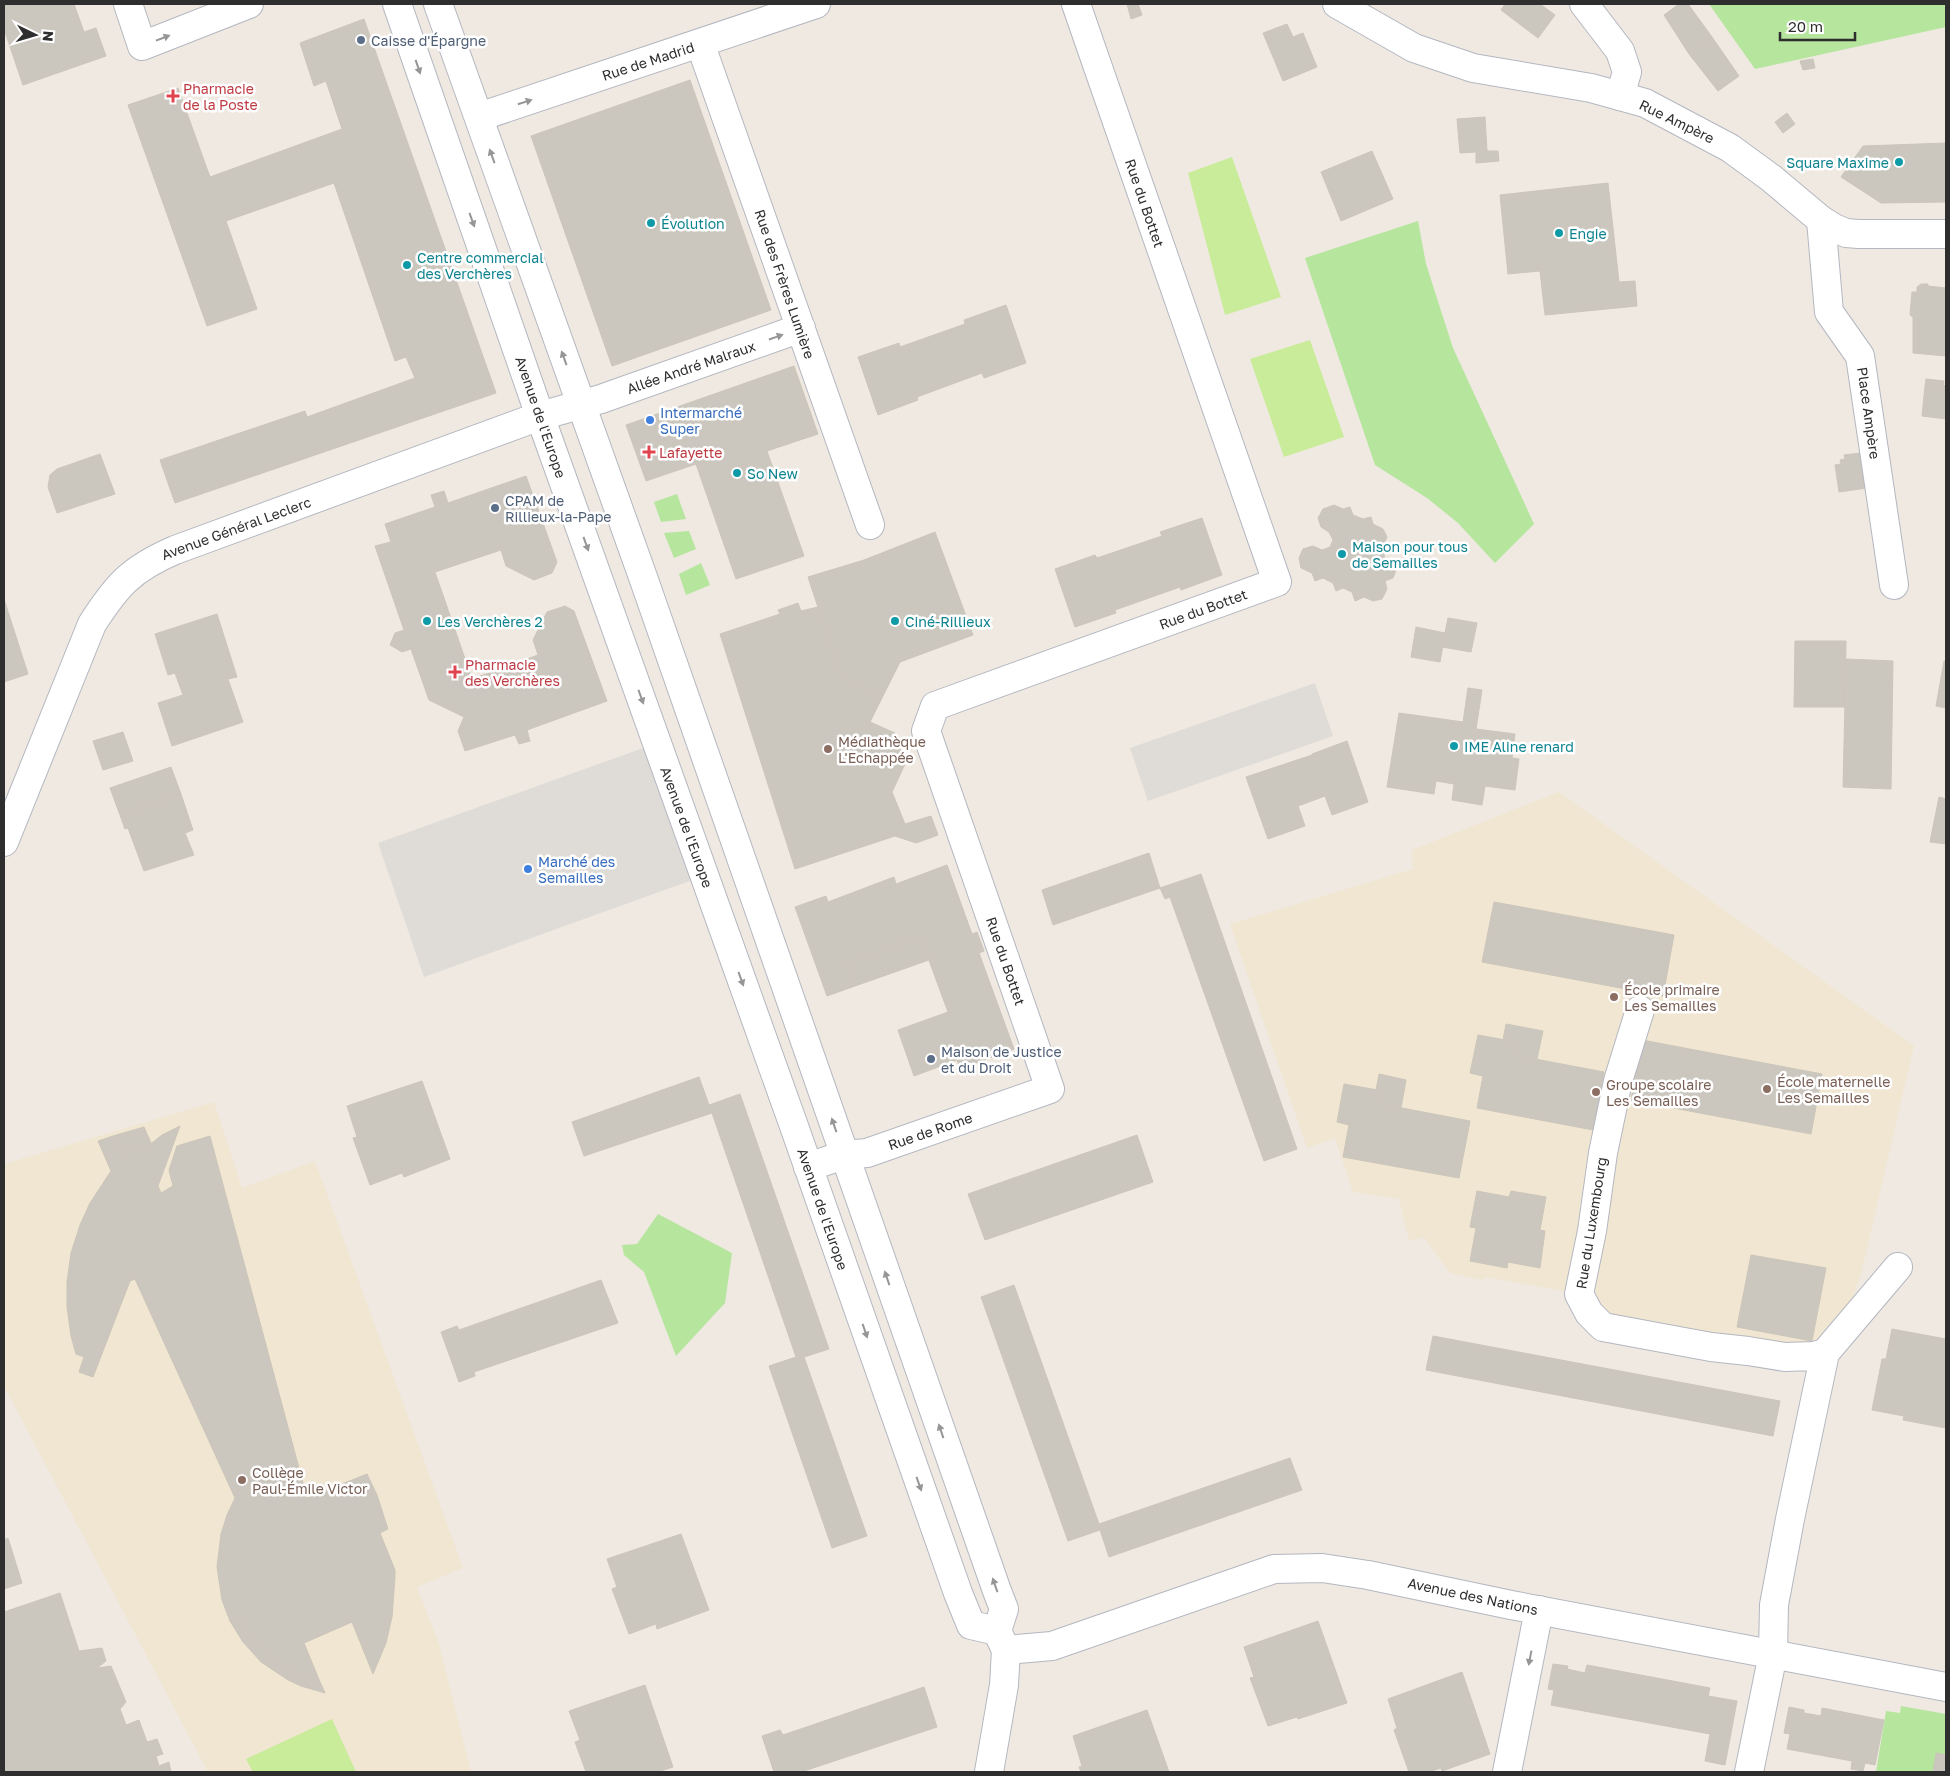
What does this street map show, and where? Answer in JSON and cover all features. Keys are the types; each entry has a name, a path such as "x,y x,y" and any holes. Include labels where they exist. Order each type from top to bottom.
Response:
{"street":[{"path":"128,4 142,46 249,4"},
{"name":"Avenue de l'Europe","path":"397,4 540,416 958,1593 972,1625 1001,1640"},
{"path":"438,4 748,876 1004,1609 1001,1640 1004,1685 988,1772"},
{"name":"Rue de Madrid","path":"478,117 816,4"},
{"name":"Rue du Bottet","path":"1050,1089 926,731 935,706 1277,582 1076,4"},
{"name":"Rue Ampère","path":"1337,4 1414,48 1473,68 1591,88 1645,103 1730,148 1771,178 1821,220 1846,233 1946,234"},
{"path":"1584,4 1620,51 1628,72 1620,96"},
{"name":"Rue des Frères Lumière","path":"700,43 870,525"},
{"name":"Place Ampère","path":"1821,220 1830,312 1860,356 1894,585"},
{"name":"Allée André Malraux","path":"540,416 610,396 801,328"},
{"name":"Avenue Général Leclerc","path":"4,842 92,624 106,602 126,578 151,560 174,550 540,416"},
{"name":"Rue du Luxembourg","path":"1640,1010 1618,1081 1603,1153 1592,1231 1579,1294 1589,1314 1603,1327 1711,1348 1785,1357 1814,1356 1825,1353"},
{"name":"Rue de Rome","path":"808,1167 844,1155 867,1153 1050,1089"},
{"path":"1749,1772 1773,1654 1774,1605 1800,1468 1825,1353 1898,1267"},
{"name":"Avenue des Nations","path":"1001,1640 1052,1646 1274,1569 1322,1568 1368,1575 1539,1610 1946,1686"},
{"path":"1507,1772 1539,1610"}],"shaded area":[{"path":"1315,683 1333,736 1148,801 1130,748"},
{"path":"649,746 695,879 424,977 378,843"},
{"name":"Groupe scolaire Les Semailles","path":"1559,792 1914,1046 1861,1274 1850,1304 1808,1354 1593,1314 1579,1294 1487,1277 1482,1280 1450,1273 1424,1237 1409,1241 1399,1199 1353,1192 1335,1138 1307,1148 1230,924 1413,869 1412,850"},
{"name":"Collège Paul-Émile Victor","path":"214,1102 242,1188 315,1161 463,1568 417,1587 439,1644 471,1772 208,1772 4,1386 4,1164"}],"green space":[{"path":"1709,4 1946,4 1946,27 1755,69"},
{"path":"1232,157 1281,297 1225,315 1188,173"},
{"path":"1418,221 1426,264 1453,348 1534,524 1495,563 1458,523 1427,498 1375,465 1305,258"},
{"path":"1310,340 1344,437 1284,457 1250,359"},
{"path":"677,494 686,519 661,522 654,502"},
{"path":"689,531 696,549 674,558 664,533"},
{"path":"701,563 710,585 686,595 679,574"},
{"path":"658,1214 732,1253 725,1303 676,1356 644,1272 624,1255 622,1245 637,1244"},
{"path":"1901,1706 1946,1714 1946,1772 1876,1772 1886,1711 1900,1713"},
{"path":"332,1719 356,1772 253,1772 246,1759"}],"building":[{"path":"4,4 74,4 84,32 96,28 106,56 23,85 4,29"},
{"path":"1127,4 1138,4 1142,15 1131,19"},
{"path":"1505,4 1540,4 1555,15 1538,38 1501,10"},
{"path":"1679,4 1688,4 1712,37 1689,54 1664,15"},
{"name":"Centre commercial des Verchères","path":"364,19 496,393 175,503 160,460 305,411 307,417 415,378 406,357 395,361 334,183 226,221 257,309 207,326 128,105 178,88 210,177 342,129 326,81 314,86 300,43"},
{"path":"1287,24 1293,37 1303,33 1317,67 1283,81 1263,33"},
{"path":"1712,37 1739,76 1718,91 1689,54"},
{"path":"1813,59 1815,68 1803,70 1800,61"},
{"name":"Évolution","path":"690,80 771,310 612,366 531,136"},
{"path":"1787,113 1795,124 1783,133 1775,122"},
{"path":"1485,117 1487,151 1498,151 1499,161 1476,163 1476,152 1460,153 1457,119"},
{"name":"Square Maxime","path":"1946,143 1946,202 1881,203 1841,177 1863,146"},
{"path":"1372,151 1393,199 1341,221 1321,172"},
{"name":"Engie","path":"1608,183 1619,282 1635,281 1637,306 1545,315 1540,271 1508,274 1500,195"},
{"path":"1921,284 1946,288 1946,356 1913,353 1913,317 1910,315 1912,292 1917,292 1917,287"},
{"path":"1006,305 1026,363 984,378 982,373 917,397 918,400 878,415 858,357 899,343 900,347 965,324 964,320"},
{"name":"So New","path":"794,366 818,434 767,451 804,556 736,579 696,464 646,481 626,425"},
{"path":"1926,379 1944,381 1943,388 1925,386"},
{"path":"1943,385 1946,386 1946,419 1922,416 1925,386 1943,388"},
{"path":"1861,453 1867,488 1839,492 1835,465 1841,464 1840,460 1845,459 1844,455"},
{"path":"100,454 115,494 57,513 48,487 50,475 57,469"},
{"name":"Les Verchères 2","path":"526,476 557,562 552,573 534,580 506,566 501,550 435,572 472,679 538,655 533,640 547,612 565,606 574,611 607,701 527,730 530,741 519,744 515,735 465,751 458,731 464,717 429,700 411,649 402,652 390,645 395,633 404,630 375,546 391,542 385,524 435,507 431,495 444,491 448,503"},
{"name":"Maison pour tous de Semailles","path":"1334,505 1343,509 1350,507 1353,515 1363,519 1371,517 1373,524 1383,529 1387,537 1382,548 1385,558 1395,561 1396,570 1393,578 1385,581 1387,589 1382,599 1373,601 1364,597 1355,601 1352,592 1343,588 1336,591 1333,583 1323,578 1315,581 1312,573 1301,568 1299,558 1303,549 1313,546 1322,550 1330,547 1333,540 1329,532 1321,527 1318,518 1323,509"},
{"path":"1202,518 1222,575 1181,590 1180,587 1115,610 1116,613 1075,627 1055,569 1095,555 1097,558 1162,536 1160,532"},
{"name":"Ciné-Rillieux","path":"935,532 973,635 900,662 882,698 841,677 808,577 864,560"},
{"path":"4,599 28,674 4,682"},
{"name":"Médiathèque L'Echappée","path":"798,603 801,611 818,607 841,677 882,698 870,722 895,733 905,764 892,792 905,824 931,816 938,835 916,843 895,836 795,869 720,634 780,614 778,610"},
{"path":"217,614 237,677 228,679 243,722 172,746 158,703 183,695 175,673 168,675 155,634"},
{"path":"1448,618 1477,623 1471,652 1442,647"},
{"path":"1416,627 1445,633 1440,662 1411,657"},
{"path":"1795,641 1846,641 1845,707 1794,707"},
{"path":"1846,659 1893,661 1891,789 1843,787"},
{"path":"1944,661 1946,661 1946,708 1936,706"},
{"name":"IME Aline renard","path":"1468,688 1482,690 1476,729 1515,734 1512,758 1519,759 1515,790 1485,786 1482,805 1452,800 1454,784 1436,781 1434,794 1387,787 1399,713 1463,722"},
{"path":"123,732 133,761 103,770 93,741"},
{"path":"1347,741 1368,802 1332,815 1325,796 1298,806 1305,826 1268,839 1246,777"},
{"path":"171,767 181,794 120,815 110,788"},
{"path":"181,794 193,830 185,833 194,855 144,871 128,828 125,829 120,815"},
{"path":"1939,797 1946,799 1946,844 1930,842"},
{"path":"1149,853 1160,888 1053,925 1042,890"},
{"path":"947,865 972,934 977,932 984,951 979,953 1014,1049 960,1069 957,1060 914,1076 898,1030 948,1012 920,936 847,964 855,986 827,996 795,907 826,896 828,902 894,877 896,884"},
{"path":"1201,874 1297,1149 1264,1161 1170,897 1165,899 1160,888"},
{"path":"1494,902 1674,935 1663,996 1482,962"},
{"path":"920,936 929,960 855,986 847,964"},
{"path":"1506,1024 1543,1031 1537,1059 1514,1055 1516,1042 1503,1040"},
{"path":"1478,1035 1516,1042 1514,1055 1604,1072 1593,1130 1477,1108 1483,1076 1470,1073"},
{"path":"1642,1040 1822,1074 1811,1134 1631,1100"},
{"path":"1379,1074 1406,1080 1401,1108 1381,1104 1383,1091 1376,1090"},
{"path":"699,1077 709,1105 740,1094 829,1349 804,1357 867,1536 832,1548 769,1366 796,1357 712,1113 584,1156 572,1122"},
{"path":"422,1081 450,1159 404,1177 402,1173 370,1185 353,1138 357,1137 347,1106"},
{"path":"1344,1084 1383,1091 1381,1104 1470,1121 1459,1178 1343,1157 1349,1125 1337,1122"},
{"path":"180,1126 158,1186 161,1193 173,1186 169,1170 177,1146 210,1136 307,1498 367,1474 377,1495 388,1529 380,1533 395,1570 395,1577 392,1617 386,1643 373,1674 352,1622 304,1643 320,1682 293,1672 272,1658 254,1641 239,1617 230,1621 222,1600 217,1567 221,1534 235,1498 135,1279 130,1281 93,1377 79,1372 84,1357 76,1354 71,1336 67,1307 67,1282 71,1253 80,1225 90,1203 111,1171 98,1141 113,1136 121,1153 141,1145 143,1150 162,1135"},
{"path":"144,1127 151,1143 143,1150 141,1145 121,1153 113,1136"},
{"path":"1137,1135 1153,1182 985,1240 968,1194"},
{"path":"1477,1191 1509,1197 1511,1191 1546,1197 1540,1230 1545,1231 1540,1268 1508,1262 1507,1268 1470,1261 1476,1228 1470,1227"},
{"path":"1751,1255 1826,1268 1812,1341 1737,1327"},
{"path":"601,1280 618,1323 474,1372 475,1376 459,1382 441,1332 457,1326 459,1330"},
{"path":"1014,1285 1099,1524 1290,1458 1302,1490 1109,1557 1100,1530 1068,1541 981,1297"},
{"path":"1892,1329 1946,1339 1946,1428 1903,1420 1904,1416 1872,1410 1882,1359 1886,1359"},
{"path":"1433,1336 1780,1401 1773,1436 1426,1370"},
{"path":"681,1534 709,1610 657,1629 656,1624 629,1634 612,1589 617,1587 607,1559"},
{"path":"8,1538 22,1583 4,1589 4,1540"},
{"path":"60,1593 79,1651 102,1648 106,1661 97,1668 111,1666 126,1702 120,1709 126,1725 139,1720 147,1742 157,1739 163,1754 156,1756 159,1766 169,1762 171,1772 4,1772 4,1612"},
{"path":"239,1617 254,1641 272,1658 293,1672 320,1682 325,1693 288,1680 261,1662 243,1642 230,1621"},
{"path":"1318,1621 1347,1703 1298,1719 1297,1717 1268,1726 1250,1678 1254,1677 1244,1647"},
{"path":"1553,1664 1568,1666 1567,1669 1585,1673 1587,1665 1710,1688 1708,1696 1737,1701 1725,1765 1705,1761 1710,1734 1551,1705 1554,1690 1548,1689"},
{"path":"1462,1672 1490,1754 1442,1771 1441,1768 1428,1772 1409,1772 1394,1730 1397,1728 1388,1699"},
{"path":"645,1685 673,1767 657,1772 586,1772 575,1742 580,1740 569,1711"},
{"path":"924,1687 937,1727 801,1772 774,1772 762,1736 780,1730 783,1735"},
{"path":"1789,1707 1804,1710 1804,1713 1821,1716 1822,1708 1884,1720 1875,1765 1865,1763 1863,1771 1851,1769 1852,1761 1787,1749 1790,1734 1784,1733"},
{"path":"1147,1710 1169,1772 1081,1772 1079,1767 1082,1766 1073,1736"},
{"path":"1936,1753 1946,1755 1946,1772 1933,1772"}],"place":[{"name":"Caisse d'Épargne","path":"361,40"},
{"name":"Pharmacie de la Poste","path":"173,96"},
{"name":"Square Maxime","path":"1899,162"},
{"name":"Évolution","path":"651,223"},
{"name":"Engie","path":"1559,233"},
{"name":"Centre commercial des Verchères","path":"407,265"},
{"name":"Intermarché Super","path":"650,420"},
{"name":"Lafayette","path":"649,452"},
{"name":"So New","path":"737,473"},
{"name":"CPAM de Rillieux-la-Pape","path":"495,508"},
{"name":"Maison pour tous de Semailles","path":"1342,554"},
{"name":"Les Verchères 2","path":"427,621"},
{"name":"Ciné-Rillieux","path":"895,621"},
{"name":"Pharmacie des Verchères","path":"455,672"},
{"name":"IME Aline renard","path":"1454,746"},
{"name":"Médiathèque L'Echappée","path":"828,749"},
{"name":"Marché des Semailles","path":"528,869"},
{"name":"École primaire Les Semailles","path":"1614,997"},
{"name":"Maison de Justice et du Droit","path":"931,1059"},
{"name":"École maternelle Les Semailles","path":"1767,1089"},
{"name":"Groupe scolaire Les Semailles","path":"1596,1092"},
{"name":"Collège Paul-Émile Victor","path":"242,1480"}]}
